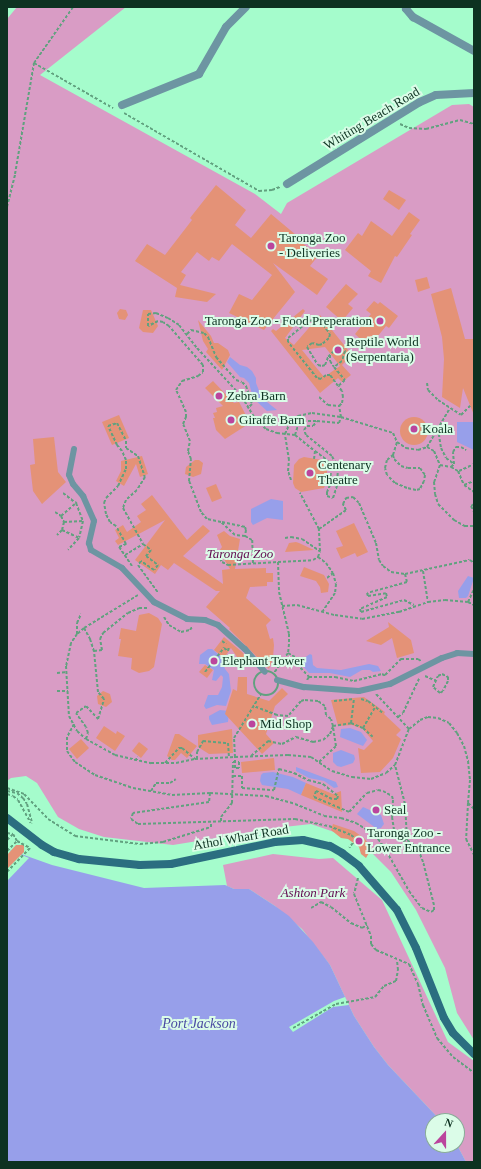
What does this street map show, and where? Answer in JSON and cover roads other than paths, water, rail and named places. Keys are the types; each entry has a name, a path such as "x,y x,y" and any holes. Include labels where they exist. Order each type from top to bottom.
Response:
{"main road":[{"name":"Athol Wharf Road","path":"7,818 42,845 54,852 79,859 134,865 157,866 171,864 290,840 304,840 330,846 359,866 397,910 416,948 444,1018 453,1032 474,1054"}],"street":[{"path":"123,109 199,74 226,27 246,7"},
{"path":"407,7 406,9 413,17 474,52"},
{"name":"Whiting Beach Road","path":"287,184 420,102 436,95 474,93"}],"lane":[{"path":"74,449 69,476 73,484 83,496 94,521 89,543 91,550 122,568 154,602 173,613 195,621 205,620 218,625 245,649 266,672"},
{"path":"277,680 304,687 359,691 390,684 428,665 457,653 474,654"}],"water":[{"path":"230,357 240,365 247,367 252,371 256,378 256,383 262,398 277,410 267,411 253,398 249,383 244,378 240,377 227,362"},
{"path":"457,422 474,422 474,450 457,442"},
{"path":"271,499 283,501 283,520 267,518 253,525 251,522 251,509"},
{"path":"468,576 474,578 468,596 466,598 459,598 458,591"},
{"path":"208,649 212,649 224,659 223,663 229,674 231,691 226,706 217,705 206,709 204,706 208,695 218,695 222,687 223,677 221,675 216,681 212,680 214,670 205,664 199,664 200,655"},
{"path":"310,654 312,655 313,665 317,668 341,670 369,664 378,666 381,671 373,672 370,670 362,670 350,677 330,673 309,673 302,665 302,662 304,658"},
{"path":"220,710 229,711 228,722 212,725 209,716"},
{"path":"350,728 361,732 367,740 363,746 340,737 341,729"},
{"path":"341,750 354,755 355,759 353,763 341,767 337,766 333,762 333,753"},
{"path":"296,767 336,782 338,787 334,788 324,781 309,778 296,771"},
{"path":"273,772 293,777 306,783 301,795 288,789 262,785 260,781 261,775 263,773"},
{"path":"363,807 381,815 384,824 381,828 377,829 357,814"},
{"name":"Port Jackson","path":"7,849 52,865 144,888 225,885 234,889 249,889 275,906 289,916 313,942 330,965 354,1016 374,1047 388,1065 433,1113 425,1113 425,1153 461,1153 466,1162 7,1162"}],"place":[{"name":"Taronga Zoo - Deliveries","path":"271,246"},
{"name":"Taronga Zoo - Food Preperation","path":"380,321"},
{"name":"Reptile World (Serpentaria)","path":"338,350"},
{"name":"Zebra Barn","path":"219,396"},
{"name":"Giraffe Barn","path":"231,420"},
{"name":"Koala","path":"414,429"},
{"name":"Centenary Theatre","path":"310,473"},
{"name":"Elephant Tower","path":"214,661"},
{"name":"Mid Shop","path":"252,724"},
{"name":"Seal","path":"376,810"},
{"name":"Taronga Zoo - Lower Entrance","path":"359,841"}],"park label":[{"name":"Taronga Zoo","path":"240,554"},
{"name":"Ashton Park","path":"313,893"}]}
